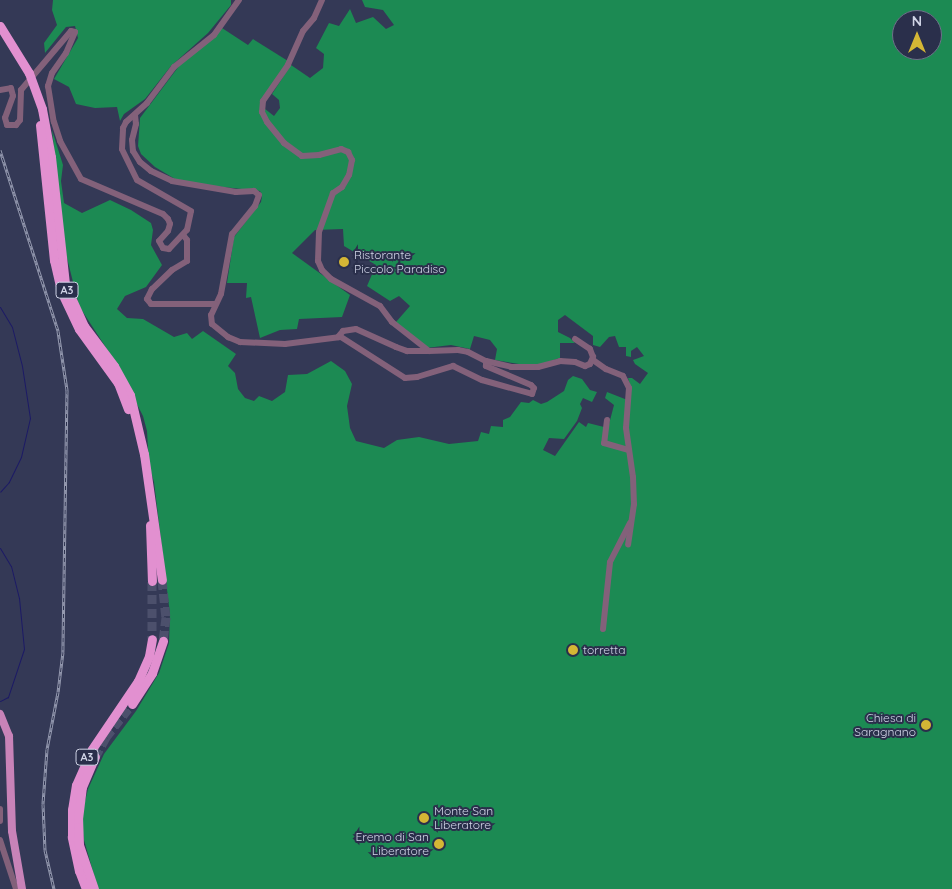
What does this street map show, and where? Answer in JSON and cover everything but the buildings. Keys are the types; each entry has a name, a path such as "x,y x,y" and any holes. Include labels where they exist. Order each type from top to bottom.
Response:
{"highway":[{"name":"A3","path":"0,26 29,73 39,109 54,260 61,292 79,329 118,383 128,411 141,454 162,580"},
{"name":"A3","path":"0,36 24,77 39,109"},
{"name":"A3","path":"152,580 154,536"},
{"name":"A3","path":"86,889 79,871 72,837 72,810 76,785 92,749 138,681 149,656 152,638"},
{"path":"132,704 152,673 163,641"},
{"name":"A3","path":"94,889 80,850 78,819 82,788 95,757"}],"main road":[{"path":"0,714 10,746 9,784 12,831 22,889"}],"street":[{"path":"0,90 12,88 13,96 5,118 7,125 16,125 20,120 21,90 70,31 75,32 66,53 52,73 48,86 56,128 81,179 163,214 168,219 170,224 168,231 159,239 163,248 169,249 184,236 190,223 189,209 140,183 124,155 121,142 123,128 126,122 135,115 174,67 198,50 214,34 239,0"},
{"path":"322,0 314,18 303,31 288,65 263,101 262,112 267,122 284,143 302,156 319,156 341,150 348,152 352,160 349,175 342,187 333,193 319,232 318,260 322,270 331,279 374,302 404,332 429,351"},
{"path":"135,115 133,151 140,162 151,172 172,181 236,192 254,191 259,195 255,206 232,234 224,285 211,322 228,337 240,342 286,344 338,337 348,340 405,378 417,377 453,366 498,386 532,394 534,391 531,385 486,366 486,361"},
{"path":"184,236 187,240 187,261 172,270 152,289 147,299 152,304 216,304"},
{"path":"338,337 343,331 356,329 402,349 429,351 458,350 468,352 486,361 511,367 545,366 560,361 590,364 593,360"},
{"path":"575,338 590,349 593,360 606,369 623,376 629,388 626,428 633,477 632,520 628,545"},
{"path":"607,420 603,438 604,443 628,450"},
{"path":"603,629 610,562 632,520"},
{"path":"0,809 0,820"},
{"path":"0,840 16,889"}],"green space":[{"path":"53,0 231,0 231,5 208,33 171,66 145,99 124,114 120,121 117,107 95,108 76,104 69,87 54,79 78,38 75,26 66,27 45,53 44,43 57,25 52,10"},
{"path":"362,0 952,0 952,889 98,889 84,840 81,818 88,789 104,754 136,711 159,673 169,643 170,614 154,482 149,465 147,431 143,416 116,363 79,306 66,254 52,130 63,165 61,181 64,203 82,213 110,200 131,210 151,223 153,230 151,245 162,265 146,287 125,296 117,309 127,318 143,319 174,337 187,333 192,339 203,331 236,354 228,366 235,373 238,389 245,398 254,401 259,396 272,401 285,392 288,375 307,374 331,361 345,371 352,384 347,406 350,428 356,441 384,448 397,440 419,437 449,444 478,441 481,432 489,434 491,426 503,427 503,420 510,417 521,402 529,403 533,400 541,404 547,402 564,391 568,380 573,376 582,379 590,390 597,392 592,402 583,398 580,404 582,408 577,421 564,439 549,438 543,450 555,456 579,422 586,427 588,423 608,428 614,405 605,398 607,392 630,401 631,388 628,378 632,378 640,384 648,373 635,364 633,360 644,356 637,347 631,351 631,357 626,356 626,347 619,347 615,336 609,337 600,347 593,345 593,336 565,315 558,320 558,332 575,343 560,343 560,358 542,364 519,364 495,360 497,349 490,340 474,336 470,349 451,345 426,348 396,322 410,306 399,296 390,301 367,286 376,265 344,246 343,229 315,230 292,253 350,295 342,317 299,319 297,329 280,330 260,338 251,297 246,298 247,283 227,283 234,237 261,202 262,196 260,191 204,185 175,179 155,167 141,154 138,146 140,118 179,66 222,28 248,45 253,39 288,61 260,105 274,116 280,108 279,100 272,94 291,65 310,78 323,68 324,54 316,48 329,23 339,26 350,9 356,23 373,17 386,29 394,25 383,10 365,7"}],"waterway":[{"path":"0,307 12,327 22,366 30,418 21,457 9,482 0,492"},
{"path":"0,548 11,566 19,598 24,649 8,697 0,701"}],"tunnel":[{"path":"162,580 166,617 163,641"},
{"path":"152,581 152,639"},
{"path":"95,757 106,737 132,704"}],"railway":[{"path":"0,150 58,331 67,390 63,652 58,692 47,749 43,804 45,850 54,889"}],"place":[{"name":"Ristorante Piccolo Paradiso","path":"344,262"},
{"name":"torretta","path":"573,650"},
{"name":"Chiesa di Saragnano","path":"926,725"},
{"name":"Monte San Liberatore","path":"424,818"},
{"name":"Eremo di San Liberatore","path":"439,844"}]}
